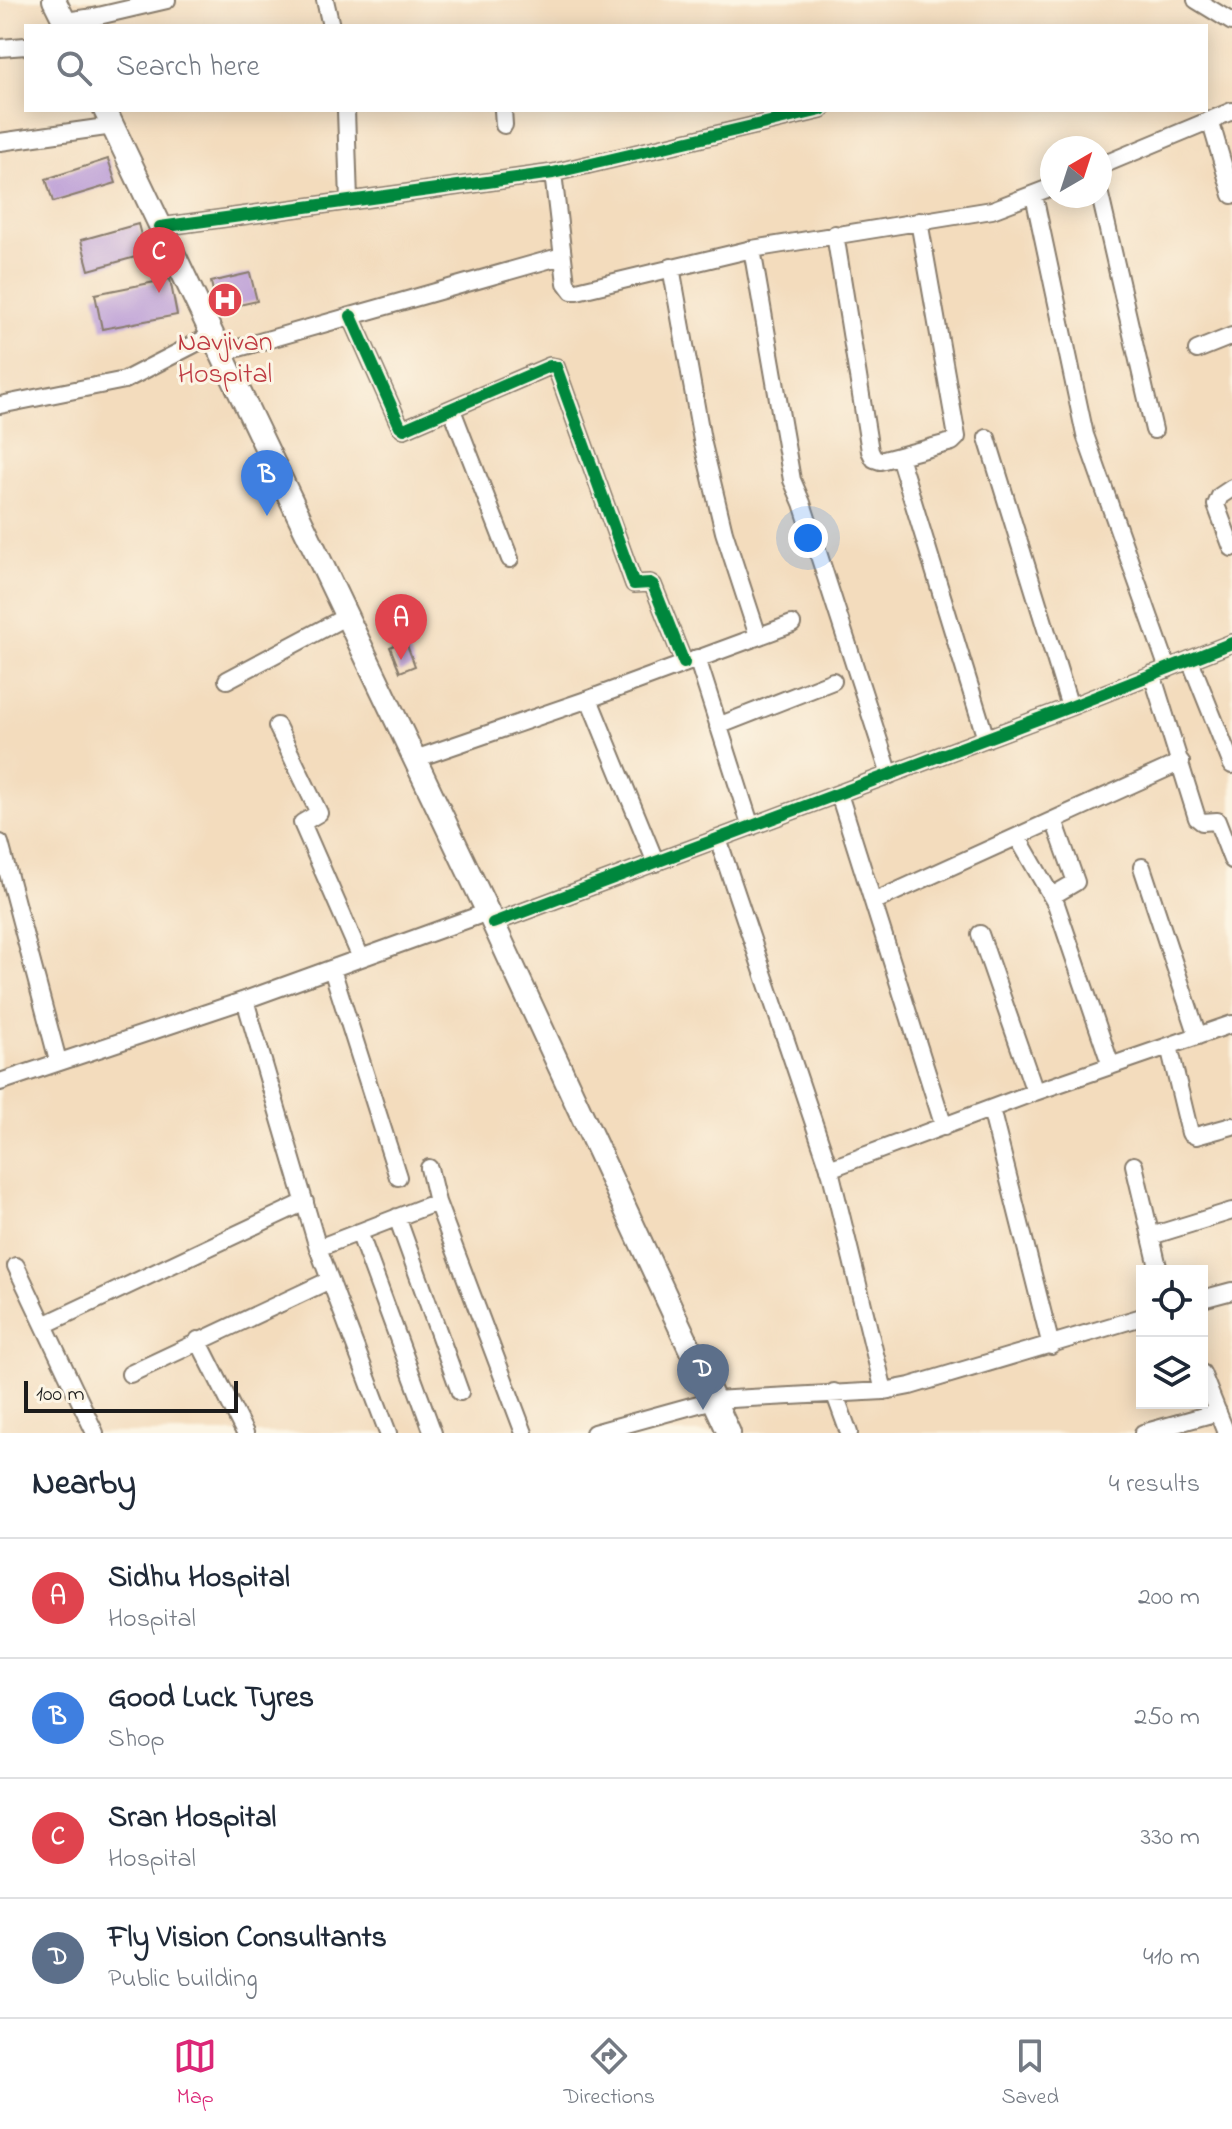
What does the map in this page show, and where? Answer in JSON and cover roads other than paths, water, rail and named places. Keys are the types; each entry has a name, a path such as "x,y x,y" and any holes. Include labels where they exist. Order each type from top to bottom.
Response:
{"main road":[{"path":"54,0 66,24"},
{"path":"109,118 491,918 729,1433"}],"street":[{"path":"66,24 167,0"},
{"path":"325,0 331,24"},
{"path":"1196,0 1232,22"},
{"path":"0,48 24,46"},
{"path":"1112,161 1232,111"},
{"path":"346,112 349,201"},
{"path":"160,227 553,173 812,112"},
{"path":"0,142 109,118"},
{"path":"1210,120 1232,195"},
{"path":"553,173 566,283 572,291 752,249 992,210 1040,192"},
{"path":"1034,195 1085,435 1160,672 1197,818 1202,822 1216,820 1219,823 1232,860"},
{"path":"1103,208 1154,430"},
{"path":"835,234 871,455 880,461 952,442 957,437 919,221"},
{"path":"752,249 792,480 890,775"},
{"path":"0,405 125,380 216,344 351,316 562,256"},
{"path":"671,267 702,440 724,532 758,636"},
{"path":"351,316 402,428 409,429 550,366 556,367 634,584 653,585 690,661 718,726 751,827"},
{"path":"1197,350 1232,336"},
{"path":"452,410 510,559"},
{"path":"987,438 1070,707"},
{"path":"899,456 986,739"},
{"path":"1232,488 1220,496 1216,505 1232,548"},
{"path":"227,680 347,616"},
{"path":"415,759 792,624"},
{"path":"0,1082 361,958 656,863 1232,643"},
{"path":"1190,660 1232,765"},
{"path":"718,726 833,681"},
{"path":"589,699 656,863"},
{"path":"277,726 319,813 302,823 361,958"},
{"path":"873,902 1181,762"},
{"path":"839,794 944,1127"},
{"path":"1052,896 1076,882 1054,820"},
{"path":"1018,838 1052,896 1111,1066"},
{"path":"718,839 829,1169 884,1391"},
{"path":"0,843 58,1061"},
{"path":"1142,867 1198,1036"},
{"path":"980,934 1035,1092"},
{"path":"332,969 398,1177"},
{"path":"245,1000 318,1248 388,1433"},
{"path":"829,1169 1035,1092 1232,1024"},
{"path":"1169,1046 1190,1133 1196,1136 1232,1126"},
{"path":"991,1109 1051,1346"},
{"path":"1134,1165 1158,1265"},
{"path":"429,1168 437,1202 524,1433"},
{"path":"44,1325 305,1202"},
{"path":"318,1248 437,1202"},
{"path":"1151,1236 1232,1211"},
{"path":"397,1217 460,1392"},
{"path":"359,1232 433,1433"},
{"path":"16,1266 95,1433"},
{"path":"130,1374 330,1280"},
{"path":"1208,1297 1232,1291"},
{"path":"594,1433 713,1400 884,1391 910,1386 1136,1319"},
{"path":"198,1340 245,1433"},
{"path":"1208,1388 1226,1433"},
{"path":"834,1392 849,1433"},
{"path":"1143,1433 1218,1412"}],"place":[{"name":"Sran Hospital","path":"159,293"},
{"name":"Navjivan Hospital","path":"225,300"},
{"name":"Good Luck Tyres","path":"267,516"},
{"name":"Sidhu Hospital","path":"401,660"},
{"name":"Fly Vision Consultants","path":"703,1410"}]}
